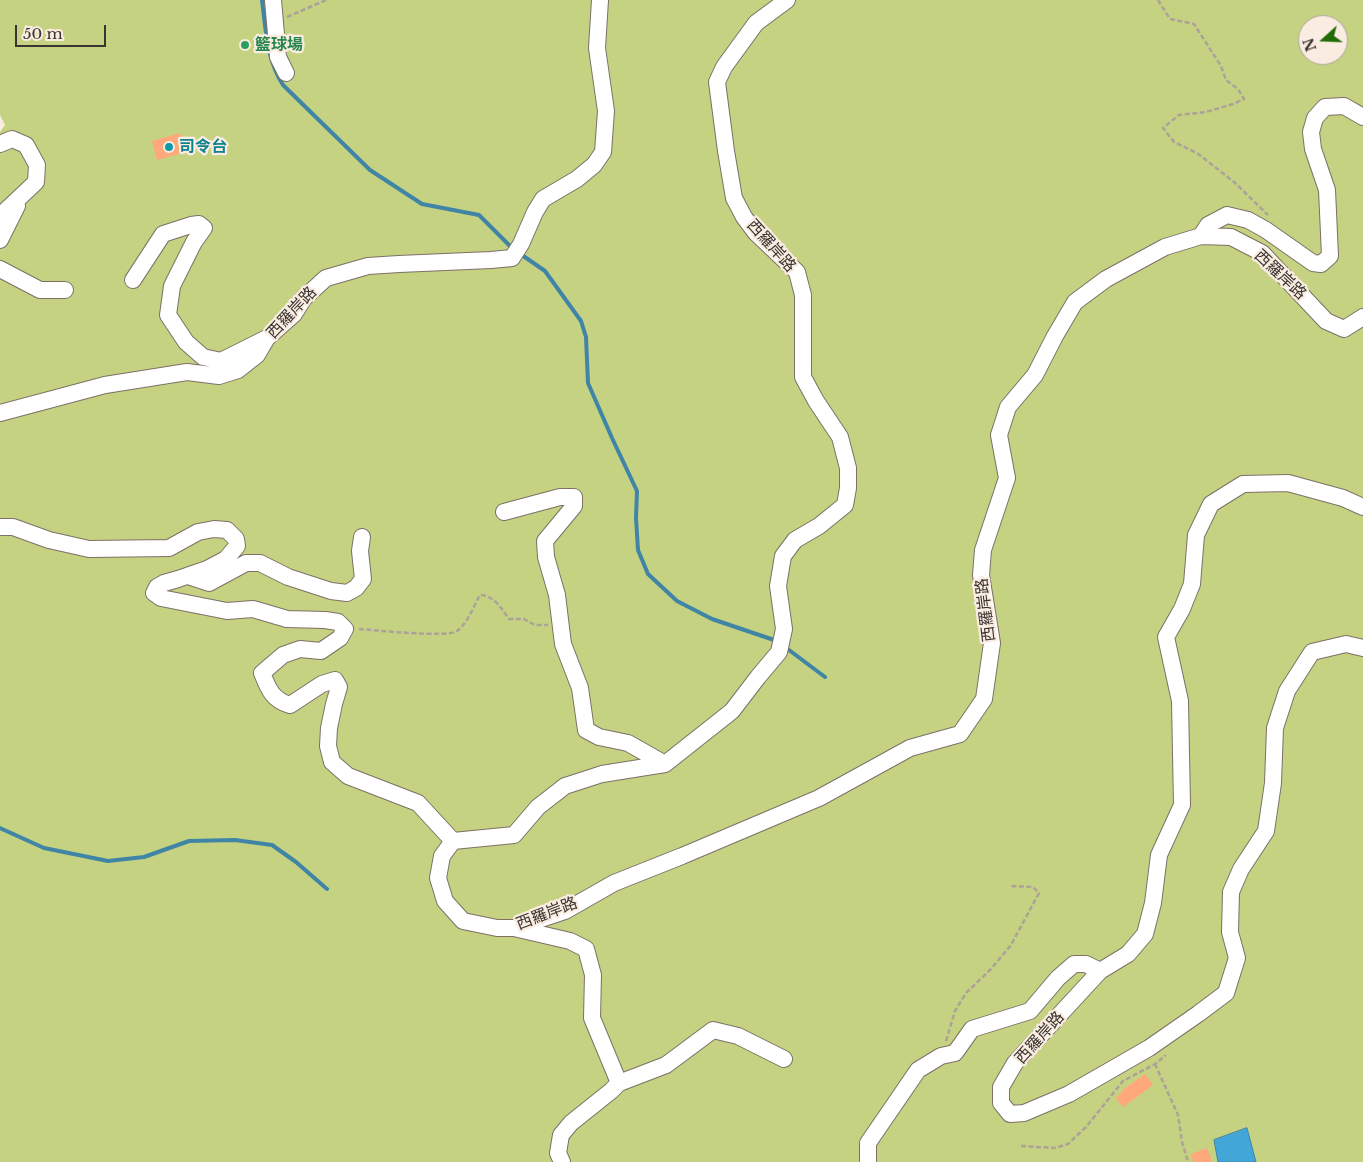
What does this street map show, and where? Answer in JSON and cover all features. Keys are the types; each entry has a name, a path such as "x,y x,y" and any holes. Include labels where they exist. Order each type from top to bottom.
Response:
{"street":[{"path":"273,0 278,57 286,73"},
{"name":"西羅岸路","path":"0,413 105,385 187,372 219,376 238,370 257,355 267,338 294,314 304,298 326,278 368,266 512,258 543,199 577,179 594,165 603,152 606,111 597,48 600,0"},
{"name":"西羅岸路","path":"787,0 756,23 724,67 717,82 734,198 744,217 756,233 797,272 803,295 803,377 816,401 840,437 848,468 848,488 845,505 819,526 796,540 783,556 778,586 784,629 779,652 732,711 665,764 602,774 565,786 538,808 514,835 453,841 442,856 438,878 445,901 463,921 497,928 514,928 566,910 614,883 820,798 910,748 960,734 984,699 992,643 981,575 983,550 1007,478 998,435 1008,408 1035,375 1075,302 1106,279 1164,247 1201,236 1231,237 1262,253 1326,321 1344,329 1363,317"},
{"path":"1201,236 1208,225 1227,215 1248,220 1266,230 1313,263 1320,264 1330,256 1327,190 1313,149 1311,132 1315,118 1325,107 1344,106 1363,117"},
{"path":"0,144 12,139 26,145 37,165 36,182 0,216"},
{"path":"0,240 24,193"},
{"path":"132,280 164,234 199,224 204,228 194,242 172,286 168,315 186,342 203,357 222,361 267,338"},
{"path":"0,269 40,290 64,290"},
{"name":"西羅岸路","path":"1363,507 1343,498 1288,483 1243,484 1211,504 1196,535 1192,584 1182,609 1166,637 1180,701 1182,805 1159,855 1153,903 1145,934 1128,954 1100,971 1015,1063 1001,1087 1000,1103 1010,1114 1024,1113 1069,1094 1149,1048 1226,993 1237,958 1230,932 1231,892 1241,870 1266,830 1273,783 1275,728 1287,691 1312,652 1346,644 1363,648"},
{"path":"504,512 560,497 574,497 574,506 545,541 546,557 557,595 563,644 580,688 586,730 599,737 628,743 665,764"},
{"path":"0,527 13,527 50,540 89,549 169,548 198,532 214,528 227,530 236,538 237,546 226,559 207,569 164,582 157,587 154,593 161,598 227,611 254,609 286,619 338,622 345,629 340,638 321,650 300,649 283,655 262,673 268,689 280,703 290,705 322,684 334,680 340,687 329,728 328,746 332,762 348,776 418,803 453,841"},
{"path":"188,576 209,583 246,563 260,564 288,577 331,591 347,593 356,588 364,579 360,551 362,537"},
{"path":"514,928 570,942 586,949 593,976 592,1018 618,1084"},
{"path":"868,1162 868,1143 918,1070 941,1056 955,1053 972,1029 1030,1011 1058,978 1074,964 1086,964 1100,971"},
{"path":"562,1162 558,1153 561,1135 570,1123 618,1084 666,1065 713,1030 738,1036 784,1059"}],"path":[{"path":"274,23 326,0"},
{"path":"1158,0 1170,19 1194,24 1221,66 1226,80 1238,89 1244,99 1206,112 1179,115 1163,128 1174,142 1197,153 1256,202 1272,218 1266,230"},
{"path":"345,629 441,635 455,633 463,625 480,595 488,596 497,602 510,619 524,619 535,625 561,624"},
{"path":"941,1056 954,1010 966,993 991,969 1011,945 1039,893 1033,887 1010,886"},
{"path":"1021,1146 1055,1148 1068,1144 1086,1127 1123,1081 1155,1064 1168,1053"},
{"path":"1155,1064 1178,1115 1182,1142 1188,1162"}],"green space":[{"path":"0,0 1363,0 1363,1162 0,1162 0,132 5,125 0,115"}],"water":[{"path":"1247,1128 1256,1162 1218,1162 1214,1140"}],"building":[{"name":"司令台","path":"180,133 186,152 157,160 152,141"},
{"path":"1145,1074 1153,1085 1123,1107 1116,1098 1125,1088"},
{"path":"1207,1148 1212,1162 1193,1162 1191,1154"}],"waterway":[{"path":"262,0 270,54 277,75 283,85 370,170 422,204 479,215 513,249"},
{"path":"519,253 545,271 581,321 586,337 588,383 637,491 638,550 648,574 677,601 712,619 777,641"},
{"path":"785,647 825,677"},
{"path":"0,828 44,848 108,861 144,857 189,841 235,840 272,845 296,862 327,889"}],"place":[{"name":"籃球場","path":"245,45"},
{"name":"司令台","path":"169,147"}]}
